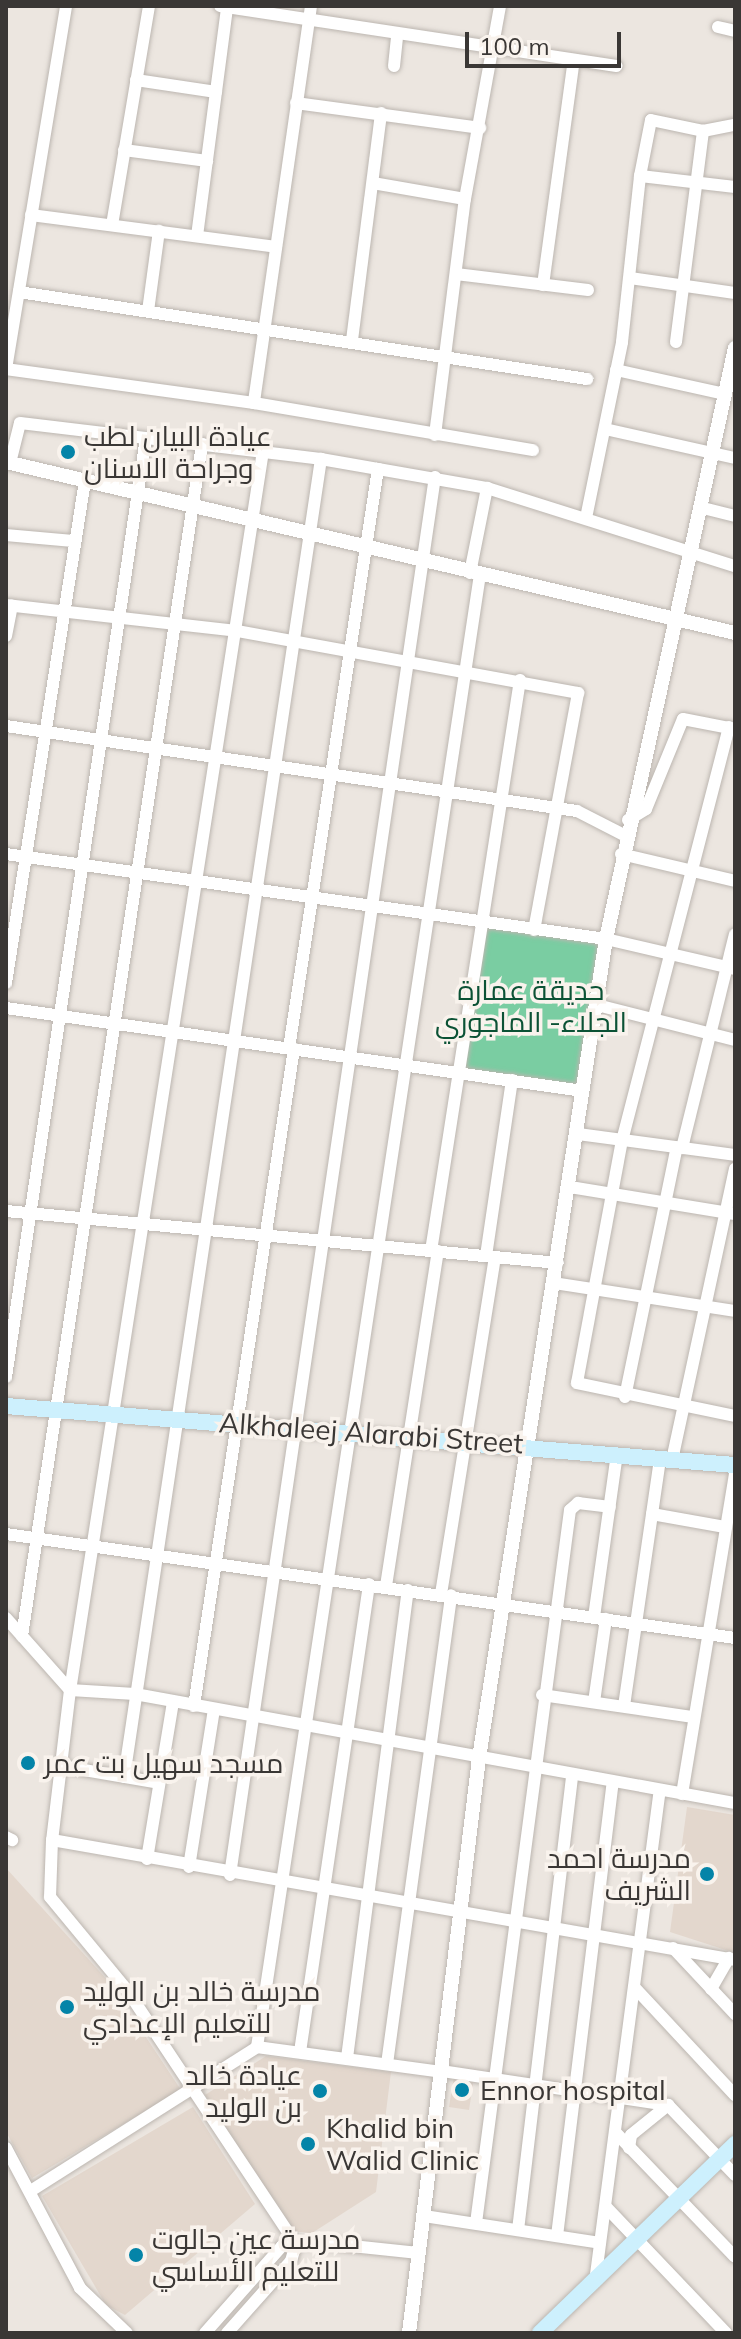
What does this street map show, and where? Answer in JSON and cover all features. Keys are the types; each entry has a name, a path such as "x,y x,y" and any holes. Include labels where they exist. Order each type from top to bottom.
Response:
{"main road":[{"name":"Alkhaleej Alarabi Street","path":"6,1406 530,1445 735,1465"},
{"path":"540,2333 735,2144"}],"street":[{"path":"66,6 6,369 254,403 533,450"},
{"path":"112,225 149,6"},
{"path":"220,6 310,13 397,36 616,66"},
{"path":"435,435 465,199 496,50 500,6"},
{"path":"197,236 227,7"},
{"path":"254,403 310,13"},
{"path":"718,27 735,31"},
{"path":"394,66 397,36"},
{"path":"543,285 574,60"},
{"path":"136,80 216,92"},
{"path":"296,103 480,128"},
{"path":"352,340 381,113"},
{"path":"586,518 616,370 630,278 640,176 651,120 703,131 735,125"},
{"path":"676,342 703,131"},
{"path":"124,150 207,161"},
{"path":"640,176 735,187"},
{"path":"373,183 465,199"},
{"path":"31,215 276,247"},
{"path":"148,311 159,231"},
{"path":"456,274 588,290"},
{"path":"630,278 735,293"},
{"path":"19,292 352,340 587,379"},
{"path":"409,2333 479,1758 501,1603 530,1445 606,939 624,835 695,552 735,348"},
{"path":"616,370 725,394"},
{"path":"6,420 263,451 435,477 487,488 735,566"},
{"path":"20,423 8,463 195,510 735,633"},
{"path":"605,429 735,458"},
{"path":"6,1377 146,438"},
{"path":"22,1636 42,1539 143,872 202,444"},
{"path":"227,2333 291,2261 296,2244 127,1990 50,1897 52,1840 70,1690 116,1415 263,451"},
{"path":"124,1777 321,459"},
{"path":"194,1706 292,1048 329,774 378,469"},
{"path":"230,1875 270,1572 368,905 435,477"},
{"path":"6,983 73,541 85,481"},
{"path":"257,2047 327,1578 352,1432 423,913 463,668 487,488"},
{"path":"703,508 735,516"},
{"path":"6,535 73,541"},
{"path":"6,636 9,605 63,608 237,631 463,668 578,693 554,807 534,930"},
{"path":"386,1586 478,921 520,680"},
{"path":"628,820 646,809 683,719 733,728 658,1021 622,1140 577,1383 682,1410 735,1416"},
{"path":"6,726 554,807 624,835"},
{"path":"6,854 606,939 731,968"},
{"path":"621,854 735,881"},
{"path":"625,1397 665,1204 731,968 735,934"},
{"path":"597,1005 735,1040"},
{"path":"6,1008 583,1091"},
{"path":"387,2064 428,1749 462,1441 512,1080"},
{"path":"578,1134 735,1155"},
{"path":"624,1706 652,1514 682,1410 730,1213 735,1169"},
{"path":"570,1187 730,1213"},
{"path":"6,1211 320,1244 558,1263"},
{"path":"554,1283 735,1311"},
{"path":"594,1702 617,1454"},
{"path":"682,1794 735,1473"},
{"path":"476,2223 511,1924 554,1610 572,1506 610,1507"},
{"path":"652,1514 725,1527"},
{"path":"6,1534 735,1638"},
{"path":"300,2052 369,1584"},
{"path":"347,2058 408,1590"},
{"path":"6,1618 70,1690 135,1694 532,1770 735,1803"},
{"path":"542,1695 693,1717"},
{"path":"147,1859 173,1702"},
{"path":"189,1867 214,1710"},
{"path":"61,1766 159,1783"},
{"path":"518,2230 572,1776"},
{"path":"557,2236 578,2090 613,1783"},
{"path":"595,2282 622,2097 660,1790"},
{"path":"52,1840 461,1916 732,1959 711,1989"},
{"path":"673,1948 735,2014"},
{"path":"636,1989 735,2095"},
{"path":"32,2190 257,2047 495,2078 668,2105 735,2175"},
{"path":"629,2148 631,2135 668,2105"},
{"path":"617,2134 735,2257"},
{"path":"6,2148 32,2190 80,2288 127,2333"},
{"path":"606,2207 726,2333"},
{"path":"424,2216 600,2243"},
{"path":"206,2333 282,2246 296,2244 418,2253"}],"shaded area":[{"name":"مدرسة احمد الشريف","path":"687,1807 735,1815 735,1953 670,1932"},
{"name":"مدرسة خالد بن الوليد للتعليم الإعدادي","path":"6,1868 110,1983 181,2090 32,2178 6,2132"},
{"name":"Khalid bin Walid Clinic","path":"266,2056 391,2072 376,2192 312,2233 290,2231 205,2095"},
{"name":"Ennor hospital","path":"455,2069 475,2072 469,2110 449,2107"},
{"name":"مدرسة عين جالوت للتعليم الأساسي","path":"193,2107 255,2204 125,2315 106,2305 42,2196"}],"green space":[{"name":"حديقة عمارة الجلاء- الماجوري","path":"478,922 605,940 583,1090 456,1072"}],"place":[{"name":"عيادة البيان لطب وجراحة الاسنان","path":"68,452"},
{"name":"مسجد سهيل بت عمر","path":"28,1763"},
{"name":"مدرسة احمد الشريف","path":"707,1874"},
{"name":"مدرسة خالد بن الوليد للتعليم الإعدادي","path":"67,2007"},
{"name":"Ennor hospital","path":"462,2090"},
{"name":"عيادة خالد بن الوليد","path":"320,2091"},
{"name":"Khalid bin Walid Clinic","path":"308,2144"},
{"name":"مدرسة عين جالوت للتعليم الأساسي","path":"136,2255"}]}
